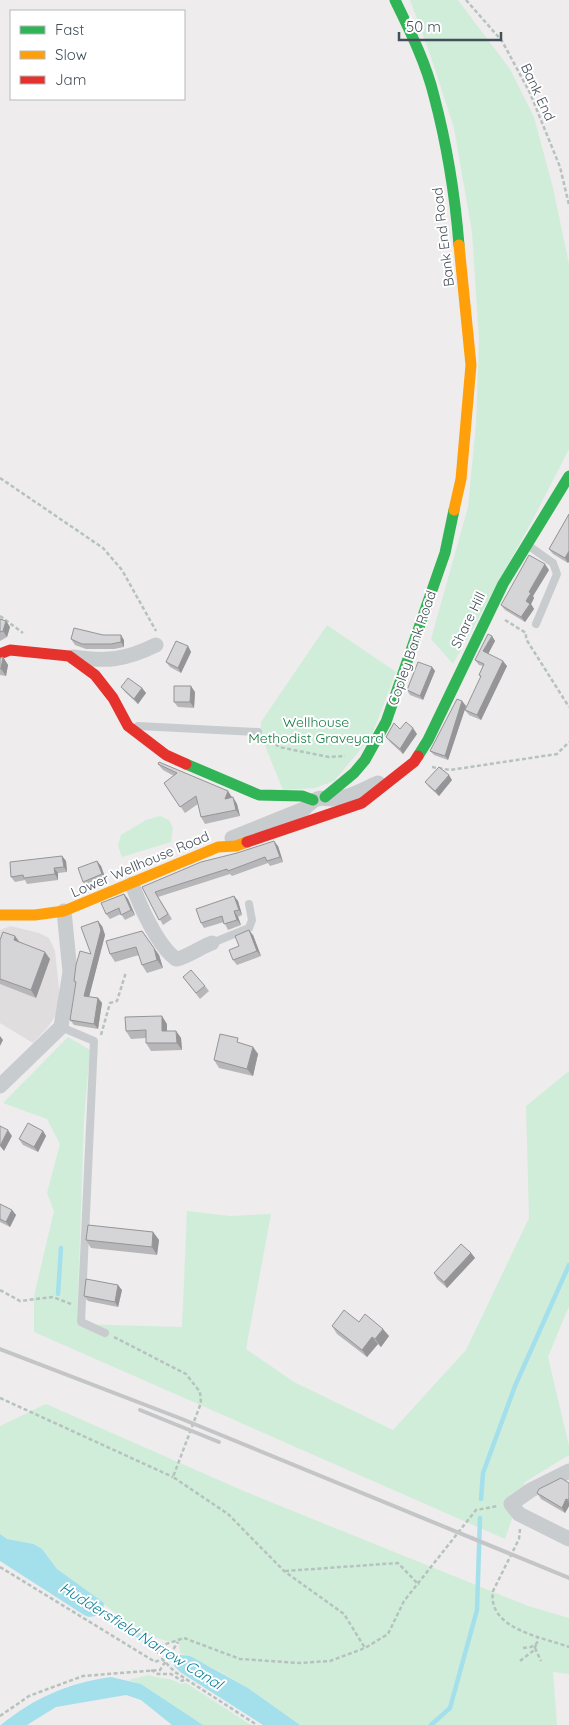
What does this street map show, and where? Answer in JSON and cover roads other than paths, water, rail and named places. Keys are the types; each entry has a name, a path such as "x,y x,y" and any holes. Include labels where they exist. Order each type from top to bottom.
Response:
{"street":[{"name":"Bank End Road","path":"395,0 416,47 434,95 454,189 471,365 461,479"},
{"name":"Share Hill","path":"395,777 414,762 428,740 488,611 569,476"},
{"name":"Copley Bank Road","path":"218,846 254,828 304,809 354,773 365,760 386,722 416,644 446,552 461,479"},
{"path":"0,654 10,650 101,661 132,657 156,645"},
{"path":"69,656 94,675 113,698 128,726 166,755 259,795 319,798"},
{"name":"Copley Bank Road","path":"319,798 339,798 395,777"},
{"name":"Lower Wellhouse Road","path":"0,915 35,915 64,912 218,846 236,846 362,803 380,791 395,777"},
{"path":"132,884 147,918 165,948 176,959 181,959 189,952 212,943"},
{"path":"0,1086 61,1027 70,972 64,912"},
{"path":"569,1471 531,1490 511,1504 519,1514 569,1539"}],"lane":[{"path":"527,544 553,563 557,574 536,624"},
{"path":"128,726 258,732"},
{"path":"212,943 248,928 252,920 249,904"},
{"path":"61,1027 94,1041 81,1322 105,1333"}],"water":[{"name":"Huddersfield Narrow Canal","path":"0,1534 7,1539 34,1544 42,1549 57,1569 104,1603 103,1609 105,1611 173,1654 190,1656 248,1688 300,1725 263,1725 180,1672 170,1658 101,1615 89,1617 84,1615 0,1561"},
{"path":"111,1677 141,1684 203,1725 172,1725 141,1700 126,1695 56,1707 27,1725 1,1725 13,1715 52,1693 80,1683"}],"waterway":[{"path":"58,1294 61,1248"},
{"path":"481,1499 483,1473 515,1386 569,1265"},
{"path":"431,1725 450,1708 477,1610 480,1518"}],"railway":[{"path":"0,1349 182,1419 569,1578"},
{"path":"140,1410 219,1442"}],"park label":[{"name":"Wellhouse Methodist Graveyard","path":"316,730"}]}
